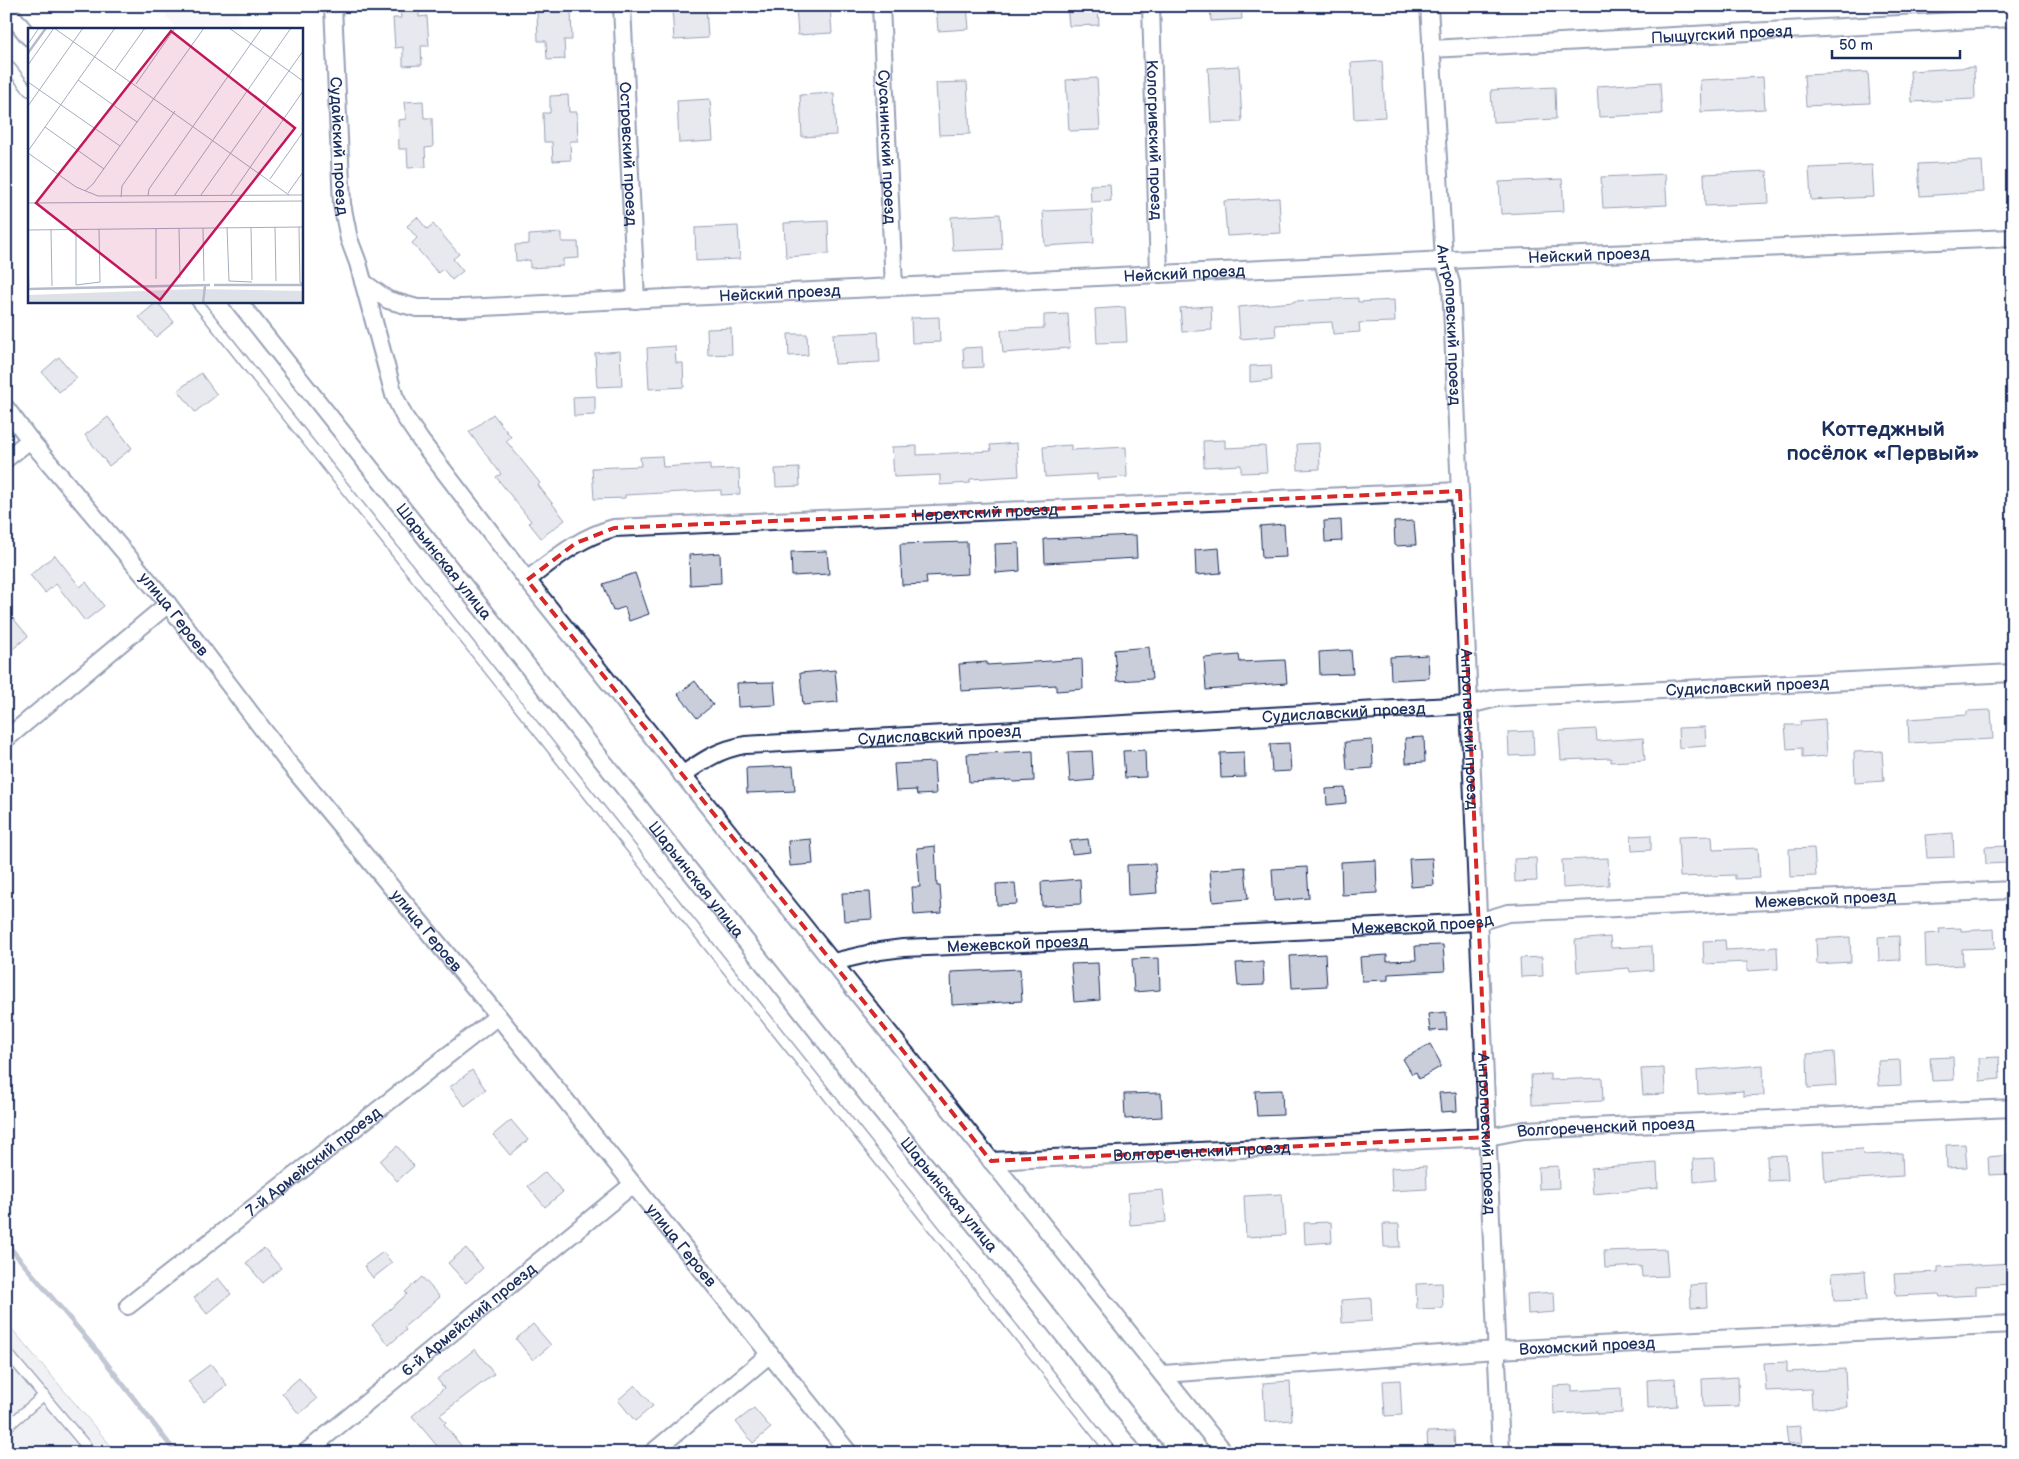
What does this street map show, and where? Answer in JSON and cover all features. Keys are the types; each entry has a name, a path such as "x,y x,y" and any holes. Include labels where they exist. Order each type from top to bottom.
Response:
{"street":[{"name":"Судайский проезд","path":"333,6 342,204 349,239 363,282"},
{"name":"Островский проезд","path":"622,6 636,300"},
{"name":"Сусанинский проезд","path":"881,6 894,287"},
{"name":"Кологривский проезд","path":"1151,6 1159,274"},
{"name":"Антроповский проезд","path":"1429,6 1444,260 1451,283 1501,1453"},
{"path":"6,8 28,36"},
{"name":"Пыщугский проезд","path":"1431,49 2013,18"},
{"name":"Нейский проезд","path":"363,282 388,300 416,308 463,308 1444,260 2013,238"},
{"path":"363,282 394,395 404,416 420,441 527,580 682,775 1225,1453"},
{"name":"Шарьинская улица","path":"239,302 871,1099 1007,1264 1157,1453"},
{"name":"улица Героев","path":"6,408 30,440 168,604 286,760 498,1016 848,1453"},
{"path":"6,459 30,440"},
{"name":"Нерехтский проезд","path":"527,580 576,543 595,533 614,528 1460,491"},
{"path":"6,739 168,604"},
{"name":"Судиславский проезд","path":"682,775 713,754 729,748 745,746 1469,706 1497,698 2013,673"},
{"name":"Межевской проезд","path":"833,962 880,951 904,948 1478,922 1508,913 2013,890"},
{"name":"7-й Армейский проезд","path":"128,1306 498,1016"},
{"name":"Волгореченский проезд","path":"991,1161 1488,1137 1524,1130 2013,1108"},
{"name":"6-й Армейский проезд","path":"305,1453 632,1185"},
{"name":"Вохомский проезд","path":"1163,1374 1497,1350 2013,1324"},
{"path":"652,1453 770,1354"}],"lane":[{"path":"6,62 28,90"},
{"path":"197,302 1112,1453"},
{"path":"6,1351 92,1453"},
{"path":"6,1428 44,1395"}],"highlighted area":[{"path":"1460,491 1488,1137 991,1161 527,580 576,543 614,528"}],"shaded area":[{"path":"159,6 238,6 239,28 175,28"},
{"path":"6,1322 117,1453 6,1453"}],"building":[{"path":"400,6 419,6 419,17 427,16 429,46 421,46 422,65 403,66 403,47 395,48 393,18 401,18"},
{"path":"544,6 563,6 563,11 571,10 572,40 564,40 565,59 547,60 546,41 538,41 537,12 544,11"},
{"path":"672,6 706,6 708,38 674,40"},
{"path":"796,6 830,6 832,33 798,35"},
{"path":"936,6 967,6 969,29 938,31"},
{"path":"1067,6 1098,6 1099,25 1069,26"},
{"path":"1210,6 1241,6 1242,19 1211,21"},
{"path":"1382,61 1385,117 1354,119 1351,63"},
{"path":"1239,66 1242,122 1211,123 1208,68"},
{"path":"1974,67 1975,99 1912,102 1910,71"},
{"path":"1868,72 1870,103 1806,106 1804,75"},
{"path":"1763,77 1765,109 1701,112 1700,80"},
{"path":"1097,78 1100,130 1069,131 1066,80"},
{"path":"967,82 970,134 939,135 936,83"},
{"path":"1660,82 1662,114 1599,117 1597,86"},
{"path":"1555,87 1556,119 1493,122 1491,90"},
{"path":"834,93 836,135 802,137 800,95"},
{"path":"568,95 569,112 577,112 578,141 570,141 571,160 553,161 552,142 544,142 543,113 550,113 550,96"},
{"path":"710,99 713,141 679,143 677,101"},
{"path":"423,101 424,118 432,118 433,147 425,148 426,167 408,168 407,149 399,149 398,120 406,119 404,102"},
{"path":"1982,161 1984,192 1920,196 1918,164"},
{"path":"1872,165 1874,197 1811,200 1809,168"},
{"path":"1767,171 1769,203 1705,206 1704,174"},
{"path":"1665,174 1667,205 1603,208 1601,177"},
{"path":"1562,179 1564,211 1501,214 1499,182"},
{"path":"1110,184 1111,201 1091,202 1090,185"},
{"path":"1279,198 1281,233 1227,236 1224,201"},
{"path":"1092,209 1094,243 1045,246 1043,211"},
{"path":"1000,214 1002,249 953,251 951,217"},
{"path":"417,217 427,229 433,224 459,254 453,259 463,271 452,280 443,269 438,273 412,243 417,238 407,226"},
{"path":"828,221 829,254 786,257 784,223"},
{"path":"738,226 740,259 696,261 695,228"},
{"path":"562,233 562,242 578,242 579,258 563,259 563,266 530,268 530,260 516,261 515,245 529,244 529,235"},
{"path":"1358,298 1358,302 1394,300 1395,322 1359,323 1360,332 1333,334 1332,322 1275,325 1276,336 1240,339 1238,307 1294,301"},
{"path":"157,302 174,322 156,337 139,317"},
{"path":"1211,306 1212,330 1182,332 1180,308"},
{"path":"1125,307 1127,342 1097,343 1095,309"},
{"path":"1068,314 1070,348 1003,353 1001,330 1044,328 1044,315"},
{"path":"939,317 940,342 912,343 911,318"},
{"path":"731,328 732,354 708,355 707,329"},
{"path":"878,332 880,362 835,364 833,334"},
{"path":"788,334 807,334 808,355 789,356"},
{"path":"675,346 676,363 683,363 684,387 649,389 647,348"},
{"path":"982,347 983,367 964,368 963,348"},
{"path":"620,351 622,386 597,387 595,353"},
{"path":"59,357 77,378 59,392 42,372"},
{"path":"1271,365 1272,380 1250,382 1250,366"},
{"path":"201,373 217,395 195,412 178,390"},
{"path":"595,396 595,415 574,416 573,397"},
{"path":"493,414 511,437 506,441 540,483 538,485 565,520 541,538 529,523 531,521 496,477 501,474 469,432"},
{"path":"108,417 132,448 109,466 85,435"},
{"path":"1225,440 1225,448 1265,446 1267,472 1241,473 1241,465 1204,467 1203,441"},
{"path":"1017,443 1019,476 970,479 970,483 940,485 940,475 894,477 892,447 917,446 917,455 991,451 990,445"},
{"path":"1319,443 1320,469 1298,470 1297,444"},
{"path":"1071,445 1071,450 1126,447 1127,477 1097,479 1097,474 1045,477 1043,447"},
{"path":"662,456 663,467 710,464 710,470 739,469 740,494 721,495 721,490 625,495 625,498 594,499 592,468 641,466 640,457"},
{"path":"799,468 800,486 776,487 775,469"},
{"path":"1341,520 1342,541 1325,542 1324,521"},
{"path":"1414,521 1416,545 1395,546 1394,522"},
{"path":"1284,524 1286,557 1262,558 1260,526"},
{"path":"1136,535 1137,558 1045,563 1044,539"},
{"path":"967,542 968,574 926,576 927,584 902,585 900,544"},
{"path":"1019,543 1020,571 996,573 995,544"},
{"path":"1219,548 1221,573 1196,575 1195,550"},
{"path":"827,551 829,574 792,576 791,552"},
{"path":"720,553 721,583 690,585 689,555"},
{"path":"55,555 80,587 86,582 104,606 85,621 56,584 45,593 30,575"},
{"path":"635,573 649,614 629,621 625,607 613,611 603,584"},
{"path":"6,610 28,636 13,649 6,642"},
{"path":"1149,647 1152,679 1117,681 1114,650"},
{"path":"1351,650 1353,674 1320,675 1319,652"},
{"path":"1239,655 1240,662 1285,660 1287,683 1206,690 1204,658"},
{"path":"1428,655 1429,678 1391,680 1390,657"},
{"path":"1082,659 1083,689 1056,691 1056,685 961,691 959,664 987,662 987,665"},
{"path":"835,670 838,702 803,705 800,673"},
{"path":"695,681 713,705 697,718 678,694"},
{"path":"774,682 776,705 738,707 737,683"},
{"path":"1991,710 1993,739 1909,743 1908,719 1967,715 1967,711"},
{"path":"1825,719 1827,756 1802,758 1802,748 1787,749 1785,725 1801,725 1800,721"},
{"path":"1705,727 1706,746 1679,748 1678,728"},
{"path":"1596,729 1597,741 1643,738 1645,760 1611,762 1611,758 1561,760 1559,731"},
{"path":"1533,731 1534,755 1509,756 1508,732"},
{"path":"1424,737 1425,762 1406,763 1405,738"},
{"path":"1372,740 1373,768 1347,770 1345,742"},
{"path":"1289,743 1291,771 1272,772 1270,744"},
{"path":"1145,750 1146,777 1125,778 1123,751"},
{"path":"1033,751 1034,781 969,782 967,754"},
{"path":"1092,751 1094,780 1070,782 1068,752"},
{"path":"1882,751 1884,781 1855,783 1854,752"},
{"path":"1244,752 1245,777 1221,778 1220,753"},
{"path":"934,762 936,794 917,795 916,790 896,791 894,764"},
{"path":"793,766 795,791 747,793 746,768"},
{"path":"1345,788 1346,803 1327,805 1326,789"},
{"path":"1953,833 1954,857 1927,858 1925,835"},
{"path":"1651,835 1651,850 1632,851 1631,836"},
{"path":"1712,836 1713,850 1758,848 1760,878 1735,879 1735,875 1680,877 1678,837"},
{"path":"811,839 813,864 790,866 788,841"},
{"path":"1088,839 1090,852 1072,854 1070,841"},
{"path":"935,846 937,886 940,886 942,913 914,915 912,887 920,887 917,848"},
{"path":"2007,846 2008,863 1986,864 1985,847"},
{"path":"1814,848 1816,876 1790,877 1789,849"},
{"path":"1432,858 1434,885 1411,887 1409,859"},
{"path":"1536,858 1537,881 1515,882 1514,859"},
{"path":"1608,858 1609,885 1563,888 1562,860"},
{"path":"1376,860 1377,893 1342,895 1341,862"},
{"path":"1155,864 1157,893 1128,895 1127,865"},
{"path":"1245,867 1248,899 1213,902 1210,870"},
{"path":"1307,867 1309,898 1274,901 1272,869"},
{"path":"1080,879 1081,904 1042,906 1041,882"},
{"path":"1015,883 1017,904 997,905 996,884"},
{"path":"870,892 872,919 844,921 842,893"},
{"path":"1961,928 1961,931 1994,929 1995,948 1962,949 1963,965 1926,967 1925,934 1940,933 1939,929"},
{"path":"1899,936 1900,960 1879,961 1878,937"},
{"path":"1610,937 1611,948 1652,946 1653,970 1630,972 1629,968 1577,972 1575,940"},
{"path":"1850,937 1851,962 1817,964 1816,939"},
{"path":"1725,940 1726,950 1777,947 1778,969 1747,971 1747,962 1704,964 1703,941"},
{"path":"1443,945 1445,971 1388,974 1388,980 1362,981 1360,957 1387,955 1387,961 1416,960 1415,946"},
{"path":"1325,954 1327,986 1292,988 1290,956"},
{"path":"1542,957 1543,976 1521,977 1520,958"},
{"path":"1159,958 1160,990 1134,992 1132,959"},
{"path":"1263,962 1264,985 1238,986 1236,963"},
{"path":"1098,963 1100,1000 1074,1002 1071,964"},
{"path":"1020,969 1022,1001 952,1005 951,972"},
{"path":"1446,1012 1447,1030 1430,1031 1428,1014"},
{"path":"1430,1044 1440,1062 1440,1067 1419,1079 1416,1072 1412,1074 1403,1059"},
{"path":"1834,1052 1836,1086 1808,1088 1807,1054"},
{"path":"1953,1057 1954,1080 1932,1081 1930,1058"},
{"path":"1999,1057 2000,1079 1980,1081 1979,1058"},
{"path":"1900,1060 1901,1085 1879,1086 1878,1061"},
{"path":"1763,1065 1764,1095 1743,1096 1743,1091 1698,1094 1697,1070"},
{"path":"1664,1068 1665,1094 1643,1095 1641,1069"},
{"path":"472,1070 486,1090 465,1106 450,1087"},
{"path":"1550,1074 1550,1080 1602,1078 1603,1101 1532,1105 1531,1075"},
{"path":"1282,1090 1283,1115 1257,1116 1255,1091"},
{"path":"1456,1092 1457,1111 1441,1112 1439,1093"},
{"path":"1161,1093 1162,1117 1125,1119 1124,1094"},
{"path":"511,1120 528,1140 510,1155 493,1135"},
{"path":"1965,1144 1967,1167 1947,1168 1946,1145"},
{"path":"397,1146 414,1166 397,1181 380,1161"},
{"path":"1862,1149 1863,1155 1902,1153 1903,1176 1825,1181 1823,1151"},
{"path":"1786,1155 1788,1180 1768,1181 1767,1156"},
{"path":"2008,1155 2009,1174 1989,1175 1988,1157"},
{"path":"1714,1158 1715,1180 1694,1182 1693,1159"},
{"path":"1657,1163 1658,1188 1593,1194 1591,1168"},
{"path":"1426,1166 1427,1189 1392,1191 1391,1168"},
{"path":"1558,1166 1559,1188 1539,1189 1538,1167"},
{"path":"545,1172 563,1192 545,1207 528,1186"},
{"path":"1163,1190 1166,1222 1130,1225 1128,1193"},
{"path":"1282,1194 1285,1235 1246,1237 1244,1196"},
{"path":"1331,1222 1332,1242 1305,1244 1304,1223"},
{"path":"1383,1224 1399,1224 1400,1247 1384,1247"},
{"path":"264,1248 281,1268 263,1283 246,1263"},
{"path":"466,1248 483,1268 466,1283 448,1263"},
{"path":"1666,1249 1668,1276 1642,1277 1641,1266 1605,1268 1604,1251"},
{"path":"383,1252 392,1263 373,1278 364,1266"},
{"path":"2013,1263 2013,1284 1976,1286 1976,1295 1940,1297 1939,1294 1896,1296 1894,1274 1938,1272 1938,1267"},
{"path":"1865,1271 1867,1300 1834,1301 1832,1273"},
{"path":"422,1277 440,1297 404,1327 406,1330 389,1345 372,1325 407,1294 405,1292"},
{"path":"218,1278 231,1294 207,1314 194,1298"},
{"path":"1442,1283 1443,1308 1417,1309 1416,1284"},
{"path":"1706,1284 1707,1307 1691,1308 1690,1285"},
{"path":"1554,1292 1555,1312 1528,1314 1527,1294"},
{"path":"1371,1298 1372,1321 1342,1323 1341,1300"},
{"path":"533,1324 551,1345 533,1360 516,1339"},
{"path":"475,1349 494,1374 440,1415 446,1422 444,1424 467,1453 443,1453 412,1416 444,1388 437,1379"},
{"path":"1787,1362 1787,1372 1845,1369 1847,1407 1812,1408 1811,1389 1766,1391 1764,1363"},
{"path":"211,1364 227,1385 204,1402 188,1381"},
{"path":"1738,1377 1739,1406 1703,1407 1702,1379"},
{"path":"299,1378 317,1399 299,1414 282,1393"},
{"path":"1675,1378 1677,1406 1648,1408 1647,1380"},
{"path":"1400,1380 1402,1415 1385,1416 1383,1381"},
{"path":"1290,1381 1292,1420 1265,1422 1263,1383"},
{"path":"635,1385 653,1406 635,1421 618,1400"},
{"path":"1572,1385 1572,1391 1621,1388 1622,1413 1554,1414 1553,1386"},
{"path":"754,1408 771,1428 753,1443 736,1422"},
{"path":"1800,1426 1802,1443 1788,1444 1786,1427"},
{"path":"1454,1431 1455,1453 1428,1453 1427,1432"}],"waterway":[{"path":"6,1243 98,1352 176,1453"}],"district":[{"name":"Коттеджный посёлок «Первый»","path":"1883,441"}]}
